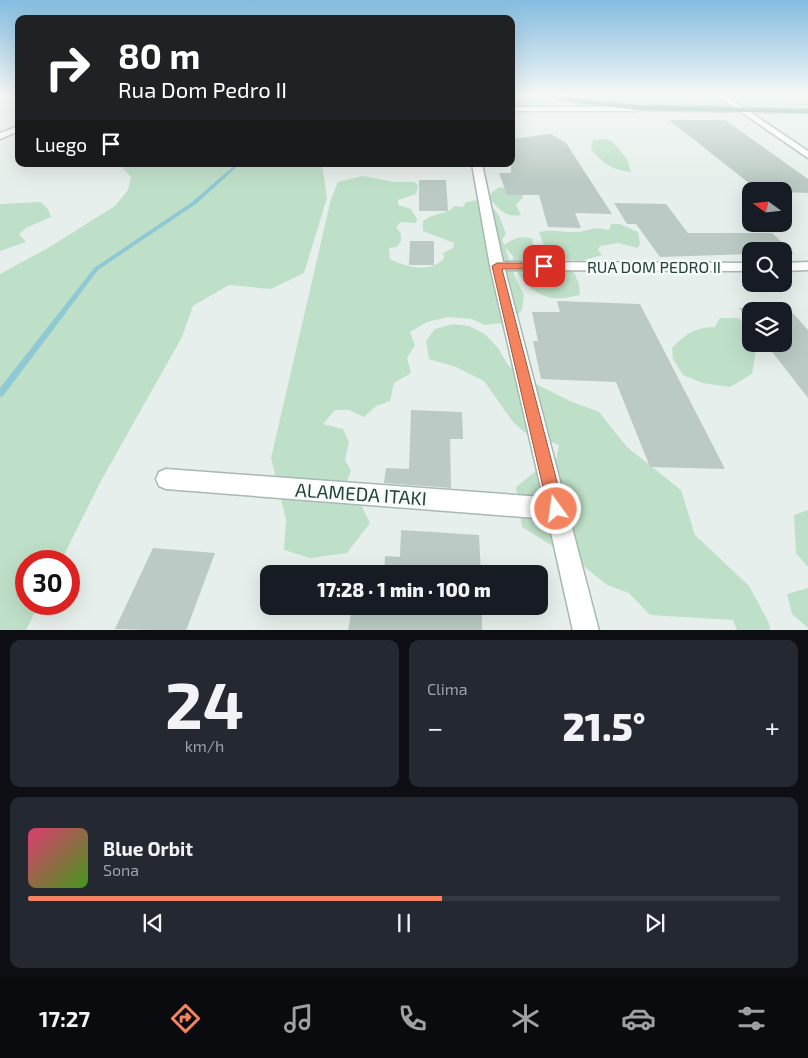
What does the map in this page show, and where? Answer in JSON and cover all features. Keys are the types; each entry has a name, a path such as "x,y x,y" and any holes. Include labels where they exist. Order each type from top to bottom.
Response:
{"street":[{"path":"762,123 808,155"},
{"path":"0,136 15,130"},
{"path":"478,167 497,266 586,630"},
{"name":"RUA DOM PEDRO II","path":"497,266 742,266"},
{"path":"792,266 808,266"},
{"name":"ALAMEDA ITAKI","path":"166,479 556,509"}],"green space":[{"path":"605,139 612,141 627,159 631,172 618,170 608,165 591,149 593,140"},
{"path":"122,167 322,167 327,198 304,273 271,289 229,285 193,306 182,337 102,479 66,550 15,550 15,615 34,615 26,630 0,630 0,274 48,248 115,206 128,190 131,177"},
{"path":"363,176 394,182 415,182 418,186 416,194 398,200 398,205 411,209 417,219 416,223 401,222 396,227 401,234 401,241 397,247 389,248 390,259 418,268 439,263 444,258 443,253 453,248 454,243 423,231 423,221 448,211 455,206 463,207 466,202 484,199 500,217 506,234 502,239 504,245 518,238 533,239 532,249 538,254 573,270 579,284 580,295 556,298 536,292 519,275 513,262 513,256 505,247 515,277 524,295 522,310 510,322 485,325 472,319 448,317 427,322 410,332 415,345 407,358 411,373 394,383 390,401 376,406 364,417 349,410 335,410 323,424 343,429 349,442 345,460 351,470 345,488 362,497 362,507 370,523 347,553 310,558 284,550 286,520 271,458 331,199 338,182"},
{"path":"500,187 522,193 523,197 516,205 521,215 506,214 489,198 492,192"},
{"path":"41,202 48,209 51,217 26,228 19,234 26,242 0,251 0,204"},
{"path":"611,224 620,224 638,232 640,243 638,248 618,243 600,246 598,250 602,255 581,261 559,259 543,243 539,232 579,232 594,228 609,230"},
{"path":"720,318 738,318 742,322 742,352 756,352 752,374 730,387 703,383 683,375 673,359 672,348 691,332 715,327"},
{"path":"453,324 469,326 485,334 498,348 508,365 524,378 570,401 599,412 627,447 681,490 695,535 749,586 769,623 770,630 737,630 733,620 650,615 629,593 607,585 580,563 522,527 516,487 545,464 556,461 559,445 524,432 513,422 484,381 456,367 429,359 426,341 435,329"},
{"path":"808,510 808,567 796,553 794,515"},
{"path":"808,588 808,628 792,614 787,594"}],"building":[{"path":"673,123 730,123 808,179 808,193 792,192 792,182 748,182"},
{"path":"551,134 566,143 612,214 575,213 581,228 548,227 539,195 507,195 499,173 511,173 511,167 515,167 515,138"},
{"path":"419,180 446,180 448,211 419,211"},
{"path":"614,203 666,204 688,233 772,233 781,242 742,242 742,254 660,257 636,224 627,224"},
{"path":"410,241 434,241 434,265 409,265"},
{"path":"557,301 640,304 725,469 650,467 616,382 541,379 533,341 538,341 532,312 560,312"},
{"path":"792,312 808,330 808,398 772,352 792,352"},
{"path":"411,410 462,412 463,439 450,439 451,488 384,483 386,468 409,469"},
{"path":"401,530 479,535 481,565 384,565 385,556 400,557"},
{"path":"153,548 215,553 186,630 115,629"},
{"path":"351,615 482,615 482,630 348,630"}],"waterway":[{"path":"0,394 96,269 194,203 235,167"}],"route":[{"path":"544,266 497,266 556,509"}]}
